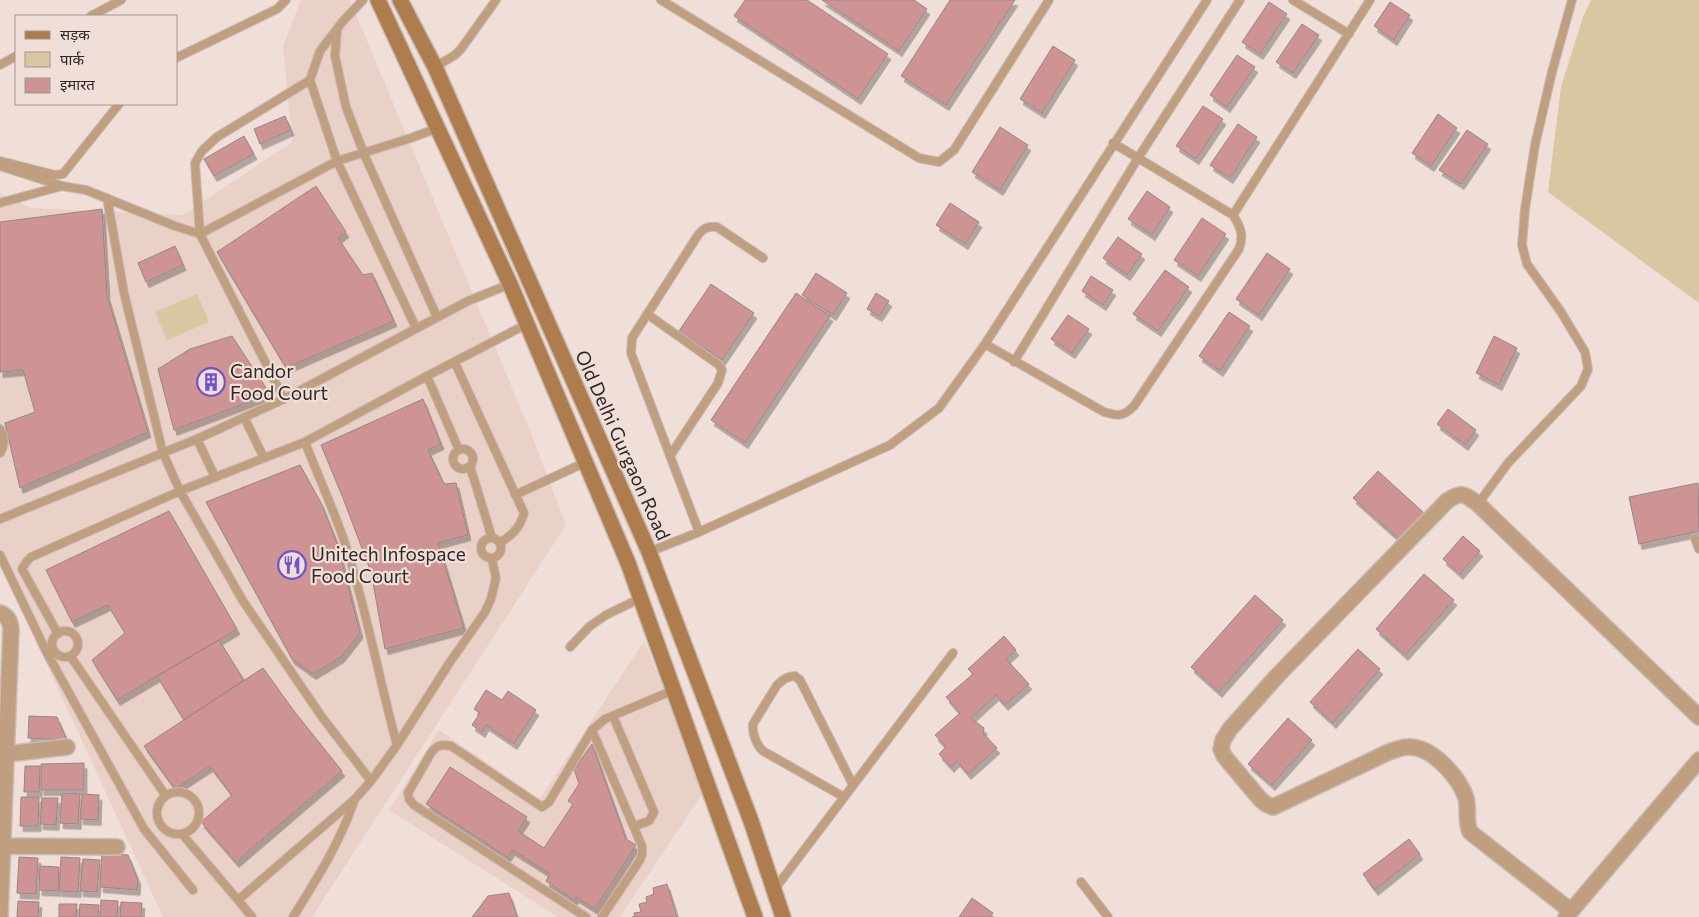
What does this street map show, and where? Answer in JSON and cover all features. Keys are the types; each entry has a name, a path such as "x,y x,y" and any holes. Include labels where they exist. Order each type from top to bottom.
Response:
{"main road":[{"name":"Old Delhi Gurgaon Road","path":"378,0 393,28 510,284 628,563 755,917"},
{"name":"Old Delhi Gurgaon Road","path":"400,0 435,67 649,552 751,821 783,917"},
{"path":"393,28 410,19"}],"street":[{"path":"1699,717 1478,504 1465,495 1457,494 1447,501 1272,683 1230,729 1221,749 1224,756 1260,799 1273,807 1394,750 1409,746 1423,750 1441,761 1451,771 1466,799 1470,832 1568,914 1699,760"},
{"path":"0,613 10,621 11,629 0,917"},
{"path":"6,754 67,747"},
{"path":"3,846 117,847"}],"lane":[{"path":"93,15 121,0"},
{"path":"178,57 277,9 286,0"},
{"path":"363,0 343,21 320,51 310,80 337,161 416,328"},
{"path":"435,67 455,55 461,49 496,0"},
{"path":"661,0 919,158 939,162 954,150 1049,0"},
{"path":"649,552 699,532 890,445 939,408 985,344 1207,0"},
{"path":"1014,362 1138,158 1240,0"},
{"path":"1293,0 1349,34"},
{"path":"1233,215 1370,0"},
{"path":"1478,504 1508,463 1581,386 1588,369 1585,352 1561,312 1527,264 1522,245 1525,209 1536,145 1552,72 1572,0"},
{"path":"337,31 335,56 339,82 346,107 364,154 437,317"},
{"path":"0,65 15,57"},
{"path":"284,399 200,234 195,163 202,151 217,137 310,80"},
{"path":"0,161 55,175 64,174 118,105"},
{"path":"0,166 62,186 86,190 175,226 200,234 337,161 364,154 438,128"},
{"path":"985,344 1104,412 1115,415 1126,414 1134,406 1239,250 1243,240 1241,228 1233,215 1113,144"},
{"path":"0,203 62,186"},
{"path":"106,198 124,294 163,453 180,491 243,601 322,717 371,781"},
{"path":"699,532 631,353 632,338 698,235 704,229 709,226 717,227 763,258"},
{"path":"0,518 197,439 284,399 468,301 510,284"},
{"path":"646,314 719,365 722,370 718,383 670,456"},
{"path":"58,634 22,570 31,557 180,491 305,442 527,324"},
{"path":"454,363 524,513 522,522 516,531 500,544"},
{"path":"427,376 459,450"},
{"path":"244,417 264,458"},
{"path":"0,429 3,434 4,444 0,453"},
{"path":"197,439 214,477"},
{"path":"305,442 349,554 374,643 381,684 397,745"},
{"path":"463,449 470,452 473,460 470,466 462,469 456,466 453,459 459,450 463,449"},
{"path":"515,495 586,462"},
{"path":"470,466 492,538 500,544"},
{"path":"492,538 483,542 480,548 485,557 492,559"},
{"path":"1695,540 1699,549"},
{"path":"492,559 500,553 500,544"},
{"path":"0,555 144,829 193,890"},
{"path":"238,900 355,799 371,781 485,612 492,599 496,578 492,559"},
{"path":"570,647 590,626 606,615 641,598"},
{"path":"65,631 70,632 78,639 78,649 71,657 61,657 50,652 53,640 58,634 65,631"},
{"path":"774,890 953,653"},
{"path":"71,657 166,796"},
{"path":"844,796 763,751 758,744 752,727 753,724 782,680 789,676 795,676 800,680 853,785"},
{"path":"586,917 414,805 409,799 408,793 431,753 436,747 443,744 451,746 542,807 549,802 592,730 605,719 674,690"},
{"path":"613,716 654,812 649,821 635,826"},
{"path":"592,730 642,846 642,854 602,917"},
{"path":"172,792 186,793 192,797 199,809 199,816 192,829 182,834 172,834 165,831 157,820 158,806 172,792"},
{"path":"292,917 319,876 345,828 355,799"},
{"path":"144,829 157,820"},
{"path":"182,834 252,917"},
{"path":"1081,882 1108,917"}],"shaded area":[{"path":"301,0 350,0 531,433 566,525 312,917 163,917 0,563 0,193 31,208 183,215 292,142 283,46"},
{"path":"644,641 705,790 620,917 558,917 389,810 439,730 540,799"}],"green space":[{"path":"1591,0 1699,0 1699,303 1548,192 1561,87 1583,17"},
{"path":"197,294 209,322 167,340 155,312"}],"building":[{"path":"745,0 807,0 888,54 858,99 734,16"},
{"path":"822,0 914,0 927,9 899,51"},
{"path":"950,0 1015,0 946,105 901,76"},
{"path":"1269,2 1287,14 1260,54 1242,42"},
{"path":"1390,2 1410,15 1394,40 1374,26"},
{"path":"1302,24 1319,35 1293,73 1276,62"},
{"path":"1053,46 1075,60 1042,113 1020,99"},
{"path":"1237,55 1255,67 1227,107 1210,95"},
{"path":"1203,106 1223,119 1196,159 1176,146"},
{"path":"1438,114 1457,128 1431,166 1412,153"},
{"path":"285,116 291,130 260,144 254,129"},
{"path":"1238,124 1257,137 1230,178 1210,165"},
{"path":"1000,127 1028,145 1000,190 972,172"},
{"path":"1467,130 1488,144 1461,184 1439,170"},
{"path":"244,136 254,154 214,176 204,159"},
{"path":"316,186 346,232 338,238 363,275 372,273 394,321 286,368 217,252"},
{"path":"1147,191 1170,207 1152,235 1128,219"},
{"path":"950,203 979,222 965,244 936,225"},
{"path":"102,209 107,295 148,432 20,488 5,423 35,412 23,370 0,372 0,222"},
{"path":"1202,218 1226,234 1198,276 1174,260"},
{"path":"1118,237 1142,254 1127,275 1103,258"},
{"path":"175,246 183,265 146,282 138,263"},
{"path":"1267,253 1290,269 1259,315 1236,299"},
{"path":"1165,270 1189,287 1158,331 1133,314"},
{"path":"816,273 847,293 833,315 802,295"},
{"path":"1091,276 1113,290 1103,305 1082,291"},
{"path":"711,284 754,313 722,360 679,331"},
{"path":"796,293 830,316 745,443 711,420"},
{"path":"876,293 889,301 879,316 867,309"},
{"path":"1229,312 1250,326 1220,371 1199,356"},
{"path":"1068,315 1089,329 1072,353 1051,339"},
{"name":"Candor Food Court","path":"232,336 270,394 174,430 158,369 190,349"},
{"path":"1494,336 1517,348 1499,385 1476,373"},
{"path":"423,399 441,444 428,450 444,484 456,483 468,535 438,543 464,628 385,649 371,572 321,445"},
{"path":"1448,409 1476,430 1465,445 1437,424"},
{"name":"Unitech Infospace Food Court","path":"300,465 321,503 337,543 360,633 341,657 313,674 292,659 206,502"},
{"path":"1378,471 1424,513 1400,540 1353,498"},
{"path":"1698,483 1699,531 1639,544 1629,497"},
{"path":"169,511 237,629 117,700 92,660 125,633 108,605 72,622 46,570"},
{"path":"1463,536 1480,551 1460,574 1443,559"},
{"path":"1424,574 1454,600 1405,655 1376,629"},
{"path":"1255,595 1283,620 1219,692 1191,667"},
{"path":"1004,636 1016,650 1006,659 1029,684 1005,705 996,695 971,718 984,728 983,733 997,748 968,774 957,761 951,767 939,754 946,747 935,735 960,713 946,697 973,674 968,669"},
{"path":"219,640 244,680 184,720 157,676"},
{"path":"1358,649 1380,669 1333,723 1310,702"},
{"path":"263,668 294,711 342,771 236,862 201,822 232,795 210,766 175,789 144,746"},
{"path":"486,690 502,700 508,691 536,710 514,744 486,725 482,732 472,725 480,713 474,709"},
{"path":"29,716 57,717 67,740 28,738"},
{"path":"1288,718 1312,740 1272,785 1248,764"},
{"path":"592,744 626,839 636,845 595,909 576,897 574,900 546,881 550,874 512,850 507,857 426,804 450,767 527,817 518,831 544,848 573,804 568,801 579,784 574,769"},
{"path":"84,763 84,790 41,790 41,764"},
{"path":"25,766 40,766 39,792 24,792"},
{"path":"62,793 80,794 78,824 60,823"},
{"path":"82,794 99,795 98,820 80,819"},
{"path":"21,797 39,797 38,826 20,826"},
{"path":"42,798 58,798 56,825 40,824"},
{"path":"1409,839 1420,854 1375,890 1363,874"},
{"path":"102,853 128,855 138,880 137,890 100,887"},
{"path":"19,857 38,858 36,894 17,893"},
{"path":"61,857 80,858 78,892 59,891"},
{"path":"83,859 100,860 97,892 80,891"},
{"path":"40,866 59,867 58,891 39,890"},
{"path":"667,884 677,917 632,917 635,916 634,913 641,912 639,904 647,902 646,897 654,894 653,888"},
{"path":"509,893 517,917 472,917 488,896"},
{"path":"972,898 993,913 990,917 959,917"},
{"path":"101,900 118,901 117,917 100,917"},
{"path":"18,901 39,902 38,917 17,917"},
{"path":"121,902 142,903 141,917 120,917"},
{"path":"59,904 77,904 76,917 59,917"},
{"path":"80,904 99,905 98,917 79,917"}],"place":[{"name":"Candor Food Court","path":"211,382"},
{"name":"Unitech Infospace Food Court","path":"292,565"}]}
